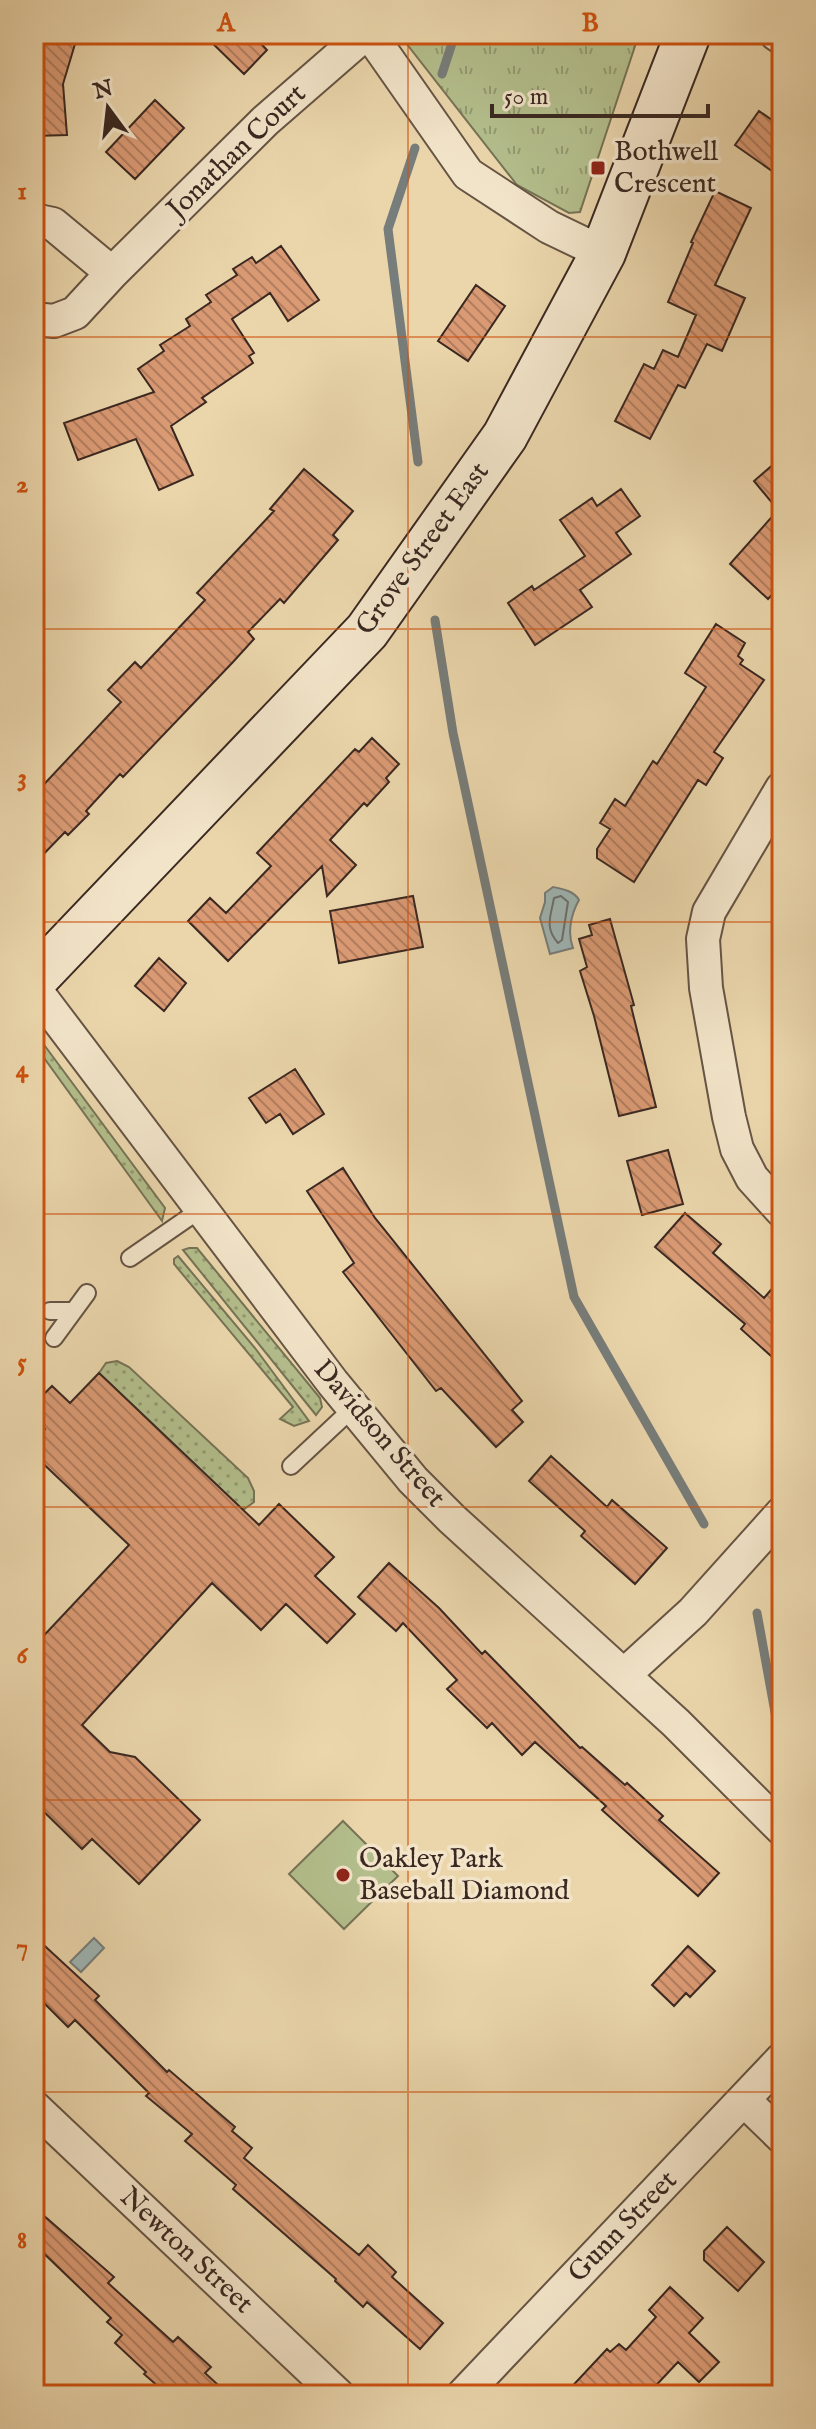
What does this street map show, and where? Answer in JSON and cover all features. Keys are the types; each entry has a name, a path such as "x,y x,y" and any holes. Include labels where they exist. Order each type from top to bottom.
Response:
{"street":[{"path":"367,34 468,174 549,227 603,253"},
{"name":"Jonathan Court","path":"34,319 54,321 75,313 265,121 367,34"},
{"name":"Grove Street East","path":"34,980 367,631 505,436 603,253 688,34"},
{"path":"776,34 782,38"},
{"path":"34,220 53,224 112,273"},
{"path":"782,788 709,912 703,939 706,988 737,1149 752,1178 782,1211"},
{"name":"Davidson Street","path":"34,988 353,1408 433,1501 624,1675 782,1829"},
{"path":"624,1675 693,1612 782,1513"},
{"name":"Gunn Street","path":"463,2395 782,2059"},
{"path":"744,2100 782,2137"},
{"name":"Newton Street","path":"34,2107 338,2395"}],"lane":[{"path":"130,1258 201,1209"},
{"path":"54,1338 87,1293"},
{"path":"50,1311 72,1311"},
{"path":"291,1466 353,1408"}],"green space":[{"path":"399,34 639,34 580,212 569,213 517,185"},
{"path":"39,1038 165,1208 162,1221 34,1044"},
{"path":"197,1248 320,1398 322,1407 316,1415 183,1250"},
{"path":"178,1256 255,1348 309,1421 294,1426 280,1419 293,1407 174,1264"},
{"path":"117,1361 129,1367 248,1478 254,1491 254,1502 243,1510 99,1373 106,1363"},
{"name":"Oakley Park Baseball Diamond","path":"343,1821 398,1876 344,1929 289,1874"}],"water":[{"path":"553,887 571,892 579,900 571,924 573,948 550,954 540,918 545,893"},
{"path":"94,1938 104,1948 81,1972 70,1962"}],"building":[{"path":"34,34 78,34 63,84 67,135 34,136"},
{"path":"203,34 252,34 267,50 244,74"},
{"path":"155,100 184,128 135,179 106,152"},
{"path":"759,111 782,127 782,178 735,145"},
{"path":"715,191 751,208 715,285 745,298 722,351 707,344 685,388 678,385 650,439 615,421 644,364 654,369 663,350 678,357 696,315 668,302"},
{"path":"281,246 319,300 288,321 270,293 232,319 254,353 249,356 253,363 202,398 206,402 171,426 193,475 159,490 136,439 78,460 64,423 154,392 138,369 164,351 160,345 190,326 186,319 211,302 206,295 237,275 233,269 252,257 256,263"},
{"path":"476,285 505,306 468,361 438,341"},
{"path":"782,457 782,584 768,599 730,564 778,510 754,481"},
{"path":"304,469 353,511 333,535 338,540 284,603 280,599 248,632 254,639 233,662 123,777 120,774 86,811 89,814 68,835 65,832 34,864 34,795 121,702 108,690 135,662 141,668 205,600 197,593 274,511 270,509"},
{"path":"621,489 640,516 616,533 631,554 580,590 592,607 535,645 508,603 532,586 534,590 585,556 560,520 592,498 597,506"},
{"path":"716,624 745,643 738,656 743,660 740,664 764,680 714,752 723,758 706,785 698,780 634,882 597,858 597,849 610,829 600,823 615,799 625,806 653,761 657,764 706,687 685,673"},
{"path":"372,738 399,764 386,778 389,782 367,806 364,803 330,840 356,865 327,896 322,866 228,961 188,921 210,898 226,913 271,866 257,853 355,749 359,752"},
{"path":"413,896 423,947 339,963 330,911"},
{"path":"610,919 634,1005 631,1006 656,1107 619,1116 580,971 587,967 579,939 592,935 589,925"},
{"path":"159,958 186,983 164,1011 135,986"},
{"path":"295,1069 324,1114 293,1134 280,1114 266,1123 249,1098"},
{"path":"668,1150 683,1204 642,1215 627,1161"},
{"path":"343,1168 375,1218 522,1401 512,1410 523,1422 496,1447 441,1388 436,1391 343,1272 354,1263 307,1191"},
{"path":"685,1213 721,1244 713,1253 764,1298 782,1277 782,1366 741,1329 745,1324 655,1247"},
{"path":"99,1373 259,1525 279,1504 334,1557 315,1576 355,1614 327,1643 286,1604 261,1630 212,1583 82,1725 110,1752 135,1757 200,1820 139,1884 92,1839 82,1849 34,1802 34,1646 129,1545 34,1455 34,1441 45,1429 34,1419 34,1404 52,1386 70,1403"},
{"path":"551,1456 607,1507 612,1500 667,1548 635,1584 581,1536 585,1531 529,1481"},
{"path":"389,1563 439,1608 482,1654 485,1651 580,1748 625,1785 627,1783 663,1816 659,1820 719,1873 698,1896 602,1810 606,1806 535,1742 522,1755 492,1723 487,1728 447,1689 457,1680 403,1623 396,1631 358,1597"},
{"path":"34,1936 99,1996 95,2000 167,2072 169,2070 235,2127 232,2131 252,2148 244,2158 359,2255 368,2245 396,2272 392,2277 443,2323 420,2349 367,2302 363,2307 336,2279 233,2189 236,2185 185,2141 192,2134 146,2096 149,2093 75,2020 68,2027 34,1993"},
{"path":"688,1946 715,1971 690,1997 686,1993 674,2006 652,1985"},
{"path":"34,2207 114,2277 108,2283 173,2342 178,2337 211,2367 205,2373 229,2395 168,2395 144,2374 146,2372 115,2343 122,2335 107,2322 111,2318 34,2244"},
{"path":"727,2227 764,2262 738,2291 704,2260 704,2251"},
{"path":"670,2287 703,2318 689,2333 719,2362 699,2382 678,2362 647,2395 564,2395 607,2349 610,2352 619,2344 626,2350 656,2317 649,2310"}],"waterway":[{"path":"442,74 455,34"},
{"path":"415,148 388,229 418,462"},
{"path":"435,620 453,733 574,1297 704,1524"},
{"path":"757,1613 782,1751"}],"place":[{"name":"Bothwell Crescent","path":"598,168"},
{"name":"Oakley Park Baseball Diamond","path":"343,1875"}]}
